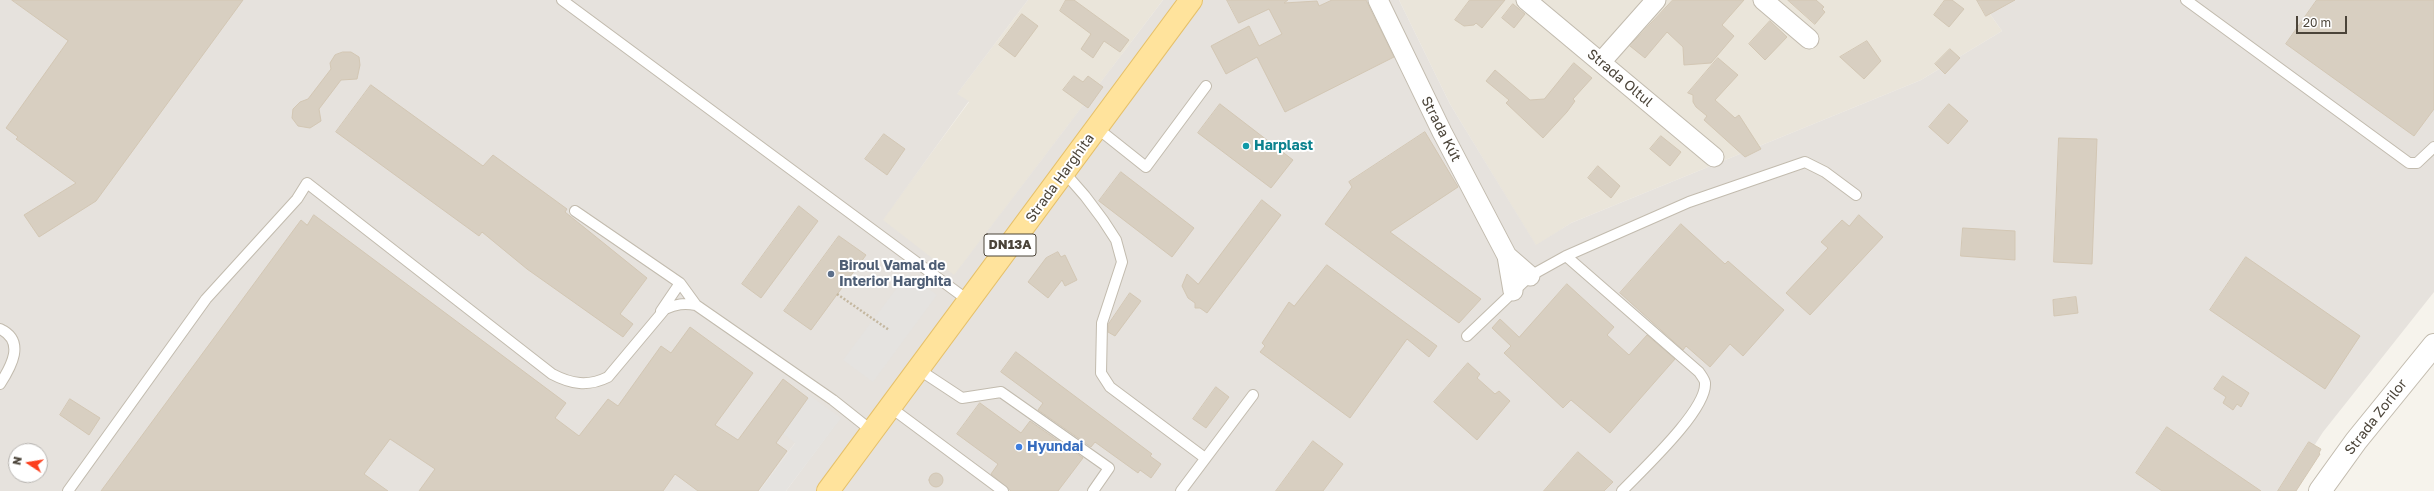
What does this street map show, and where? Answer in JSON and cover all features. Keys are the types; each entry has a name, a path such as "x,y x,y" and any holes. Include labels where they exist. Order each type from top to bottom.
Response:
{"main road":[{"name":"Strada Harghita","path":"828,491 1190,1"}],"street":[{"name":"Strada Kút","path":"1378,0 1442,132 1506,256 1513,291"},
{"name":"Strada Oltul","path":"1526,0 1714,157"},
{"path":"1601,62 1656,0"},
{"path":"1763,0 1809,39"},
{"name":"Strada Kút","path":"1506,256 1530,276"},
{"name":"Strada Zorilor","path":"2320,491 2356,441 2434,345"}],"lane":[{"path":"562,0 969,301"},
{"path":"2186,0 2409,162 2417,163 2425,158 2434,147"},
{"path":"1097,128 1146,167 1206,86"},
{"path":"1467,336 1530,276 1566,256 1689,202 1806,162 1825,172 1856,195"},
{"path":"1064,172 1085,196 1116,240 1122,262 1102,323 1101,373 1110,387 1205,458"},
{"path":"68,491 206,299 297,199 307,183 552,374 564,381 588,383 598,382 608,377 617,369 680,284"},
{"path":"575,211 680,284 696,305 833,400 872,431"},
{"path":"1566,256 1699,372 1705,382 1702,398 1694,414 1622,491"},
{"path":"656,317 665,309 675,304 696,305"},
{"path":"0,329 9,335 15,350 11,368 0,384"},
{"path":"918,370 962,398 1001,392 1109,468 1093,491"},
{"path":"1181,491 1253,395"},
{"path":"890,407 1003,491"}],"path":[{"path":"837,294 889,330"}],"shaded area":[{"path":"0,0 1028,0 957,94 969,101 883,220 954,275 1163,0 1399,0 1450,104 1536,245 1571,223 1921,80 2002,31 1980,0 2434,0 2434,292 2323,432 2285,491 786,491 840,418 795,443 759,491 0,491"},
{"path":"1028,0 1163,0 954,276 882,220 969,102 956,95"},
{"path":"1399,0 1980,0 2002,31 1921,80 1571,223 1536,246 1450,104"},
{"path":"908,273 937,295 873,382 843,360"},
{"path":"809,395 841,418 786,491 759,491 795,443 781,432"}],"building":[{"path":"12,0 243,0 96,201 39,237 24,215 76,183 16,139 18,137 6,128 68,41"},
{"path":"1066,0 1074,0 1129,40 1120,52 1104,41 1093,58 1081,49 1091,34 1060,11"},
{"path":"1227,0 1288,0 1284,3 1317,1 1319,6 1332,0 1366,0 1394,57 1285,112 1257,57 1226,74 1211,46 1249,26 1259,46 1282,34 1269,9 1239,23"},
{"path":"1470,0 1505,0 1482,28 1476,23 1474,25 1464,26 1455,20"},
{"path":"1673,0 1744,0 1722,25 1734,36 1711,63 1684,65 1683,47 1667,32 1645,58 1630,46"},
{"path":"1788,0 1816,0 1824,7 1822,9 1825,12 1815,24"},
{"path":"1945,0 1952,0 1964,9 1949,27 1934,15"},
{"path":"1977,0 2015,0 1986,16"},
{"path":"2317,0 2434,0 2434,109 2414,136 2286,44"},
{"path":"1513,4 1525,14 1514,28 1502,18"},
{"path":"1022,14 1038,26 1015,57 999,45"},
{"path":"1770,21 1787,37 1765,60 1749,44"},
{"path":"1867,41 1881,61 1864,79 1840,57"},
{"path":"1950,49 1960,58 1945,74 1935,64"},
{"path":"343,52 351,52 359,57 360,65 357,79 341,80 319,109 321,121 310,128 298,126 292,118 293,109 300,102 308,99 331,69 330,63 335,55"},
{"path":"1718,58 1738,75 1715,100 1735,118 1739,115 1761,149 1745,157 1704,120 1707,116 1696,107 1693,102 1693,95 1688,93"},
{"path":"1574,63 1592,78 1573,99 1575,101 1567,112 1543,138 1506,103 1509,100 1486,81 1495,70 1530,100 1544,99"},
{"path":"1074,76 1083,82 1088,76 1103,87 1088,108 1063,90"},
{"path":"371,85 483,166 493,155 567,209 565,212 647,278 620,314 633,324 623,337 527,269 482,232 479,236 336,132"},
{"name":"Harplast","path":"1220,104 1293,160 1271,188 1198,133"},
{"path":"1949,104 1968,121 1948,144 1929,127"},
{"path":"1425,132 1458,187 1390,232 1481,299 1459,323 1325,224 1352,187 1349,182"},
{"path":"884,134 905,149 887,175 865,159"},
{"path":"1661,136 1681,152 1670,166 1650,149"},
{"path":"2059,138 2097,139 2092,264 2054,262"},
{"path":"1598,166 1620,186 1611,198 1588,178"},
{"path":"1121,172 1194,228 1172,257 1099,201"},
{"path":"1262,200 1281,215 1207,313 1200,308 1195,308 1195,303 1188,298 1182,286 1187,274 1198,284"},
{"path":"799,206 818,221 761,298 742,284"},
{"path":"314,215 566,403 555,418 579,436 608,399 618,406 661,346 671,353 690,327 753,373 715,425 738,440 783,379 808,398 776,443 787,451 758,491 698,491 675,474 663,491 419,491 435,469 390,439 364,474 388,491 101,491 301,220 307,225"},
{"path":"1859,215 1883,237 1810,315 1786,293 1828,248 1821,242 1842,220 1849,226"},
{"path":"1681,224 1725,264 1728,261 1784,310 1743,356 1730,344 1710,367 1686,346 1683,350 1620,293"},
{"path":"1963,228 2015,231 2015,260 1961,256"},
{"name":"Biroul Vamal de Interior Harghita","path":"839,236 866,255 811,330 784,311"},
{"path":"1058,252 1061,257 1065,255 1077,280 1065,286 1062,280 1048,298 1028,282 1046,258"},
{"path":"2246,257 2360,336 2325,389 2210,310"},
{"path":"1327,265 1437,346 1429,357 1407,339 1350,418 1260,352 1265,346 1262,343 1289,302 1294,306"},
{"path":"1567,284 1614,327 1607,335 1629,355 1647,335 1675,359 1610,433 1571,400 1563,408 1504,353 1511,346 1492,328 1500,319 1519,337"},
{"path":"1130,293 1141,301 1115,336 1108,332 1108,325"},
{"path":"2076,297 2078,313 2054,316 2053,300"},
{"path":"1016,352 1152,454 1150,456 1161,464 1151,478 1140,470 1138,473 1095,442 1091,447 1038,410 1043,403 1001,372"},
{"path":"1468,363 1480,374 1477,378 1495,394 1499,391 1510,401 1477,440 1434,402"},
{"path":"2223,376 2249,393 2241,407 2237,404 2233,410 2223,403 2226,397 2214,389"},
{"path":"1216,387 1229,397 1206,428 1193,419"},
{"path":"70,399 100,418 89,435 60,415"},
{"name":"Hyundai","path":"980,403 1021,433 1030,421 1083,458 1058,491 1011,491 991,474 998,464 957,434"},
{"path":"2167,427 2261,491 2162,491 2136,473"},
{"path":"1313,441 1343,464 1323,491 1276,491"},
{"path":"2309,442 2321,449 2320,454 2296,491 2278,491"},
{"path":"1578,452 1613,482 1604,491 1544,491"},
{"path":"936,473 941,475 943,480 941,485 936,487 931,485 929,480 931,475"}],"place":[{"name":"Harplast","path":"1246,146"},
{"name":"Biroul Vamal de Interior Harghita","path":"831,274"},
{"name":"Hyundai","path":"1019,447"}]}
